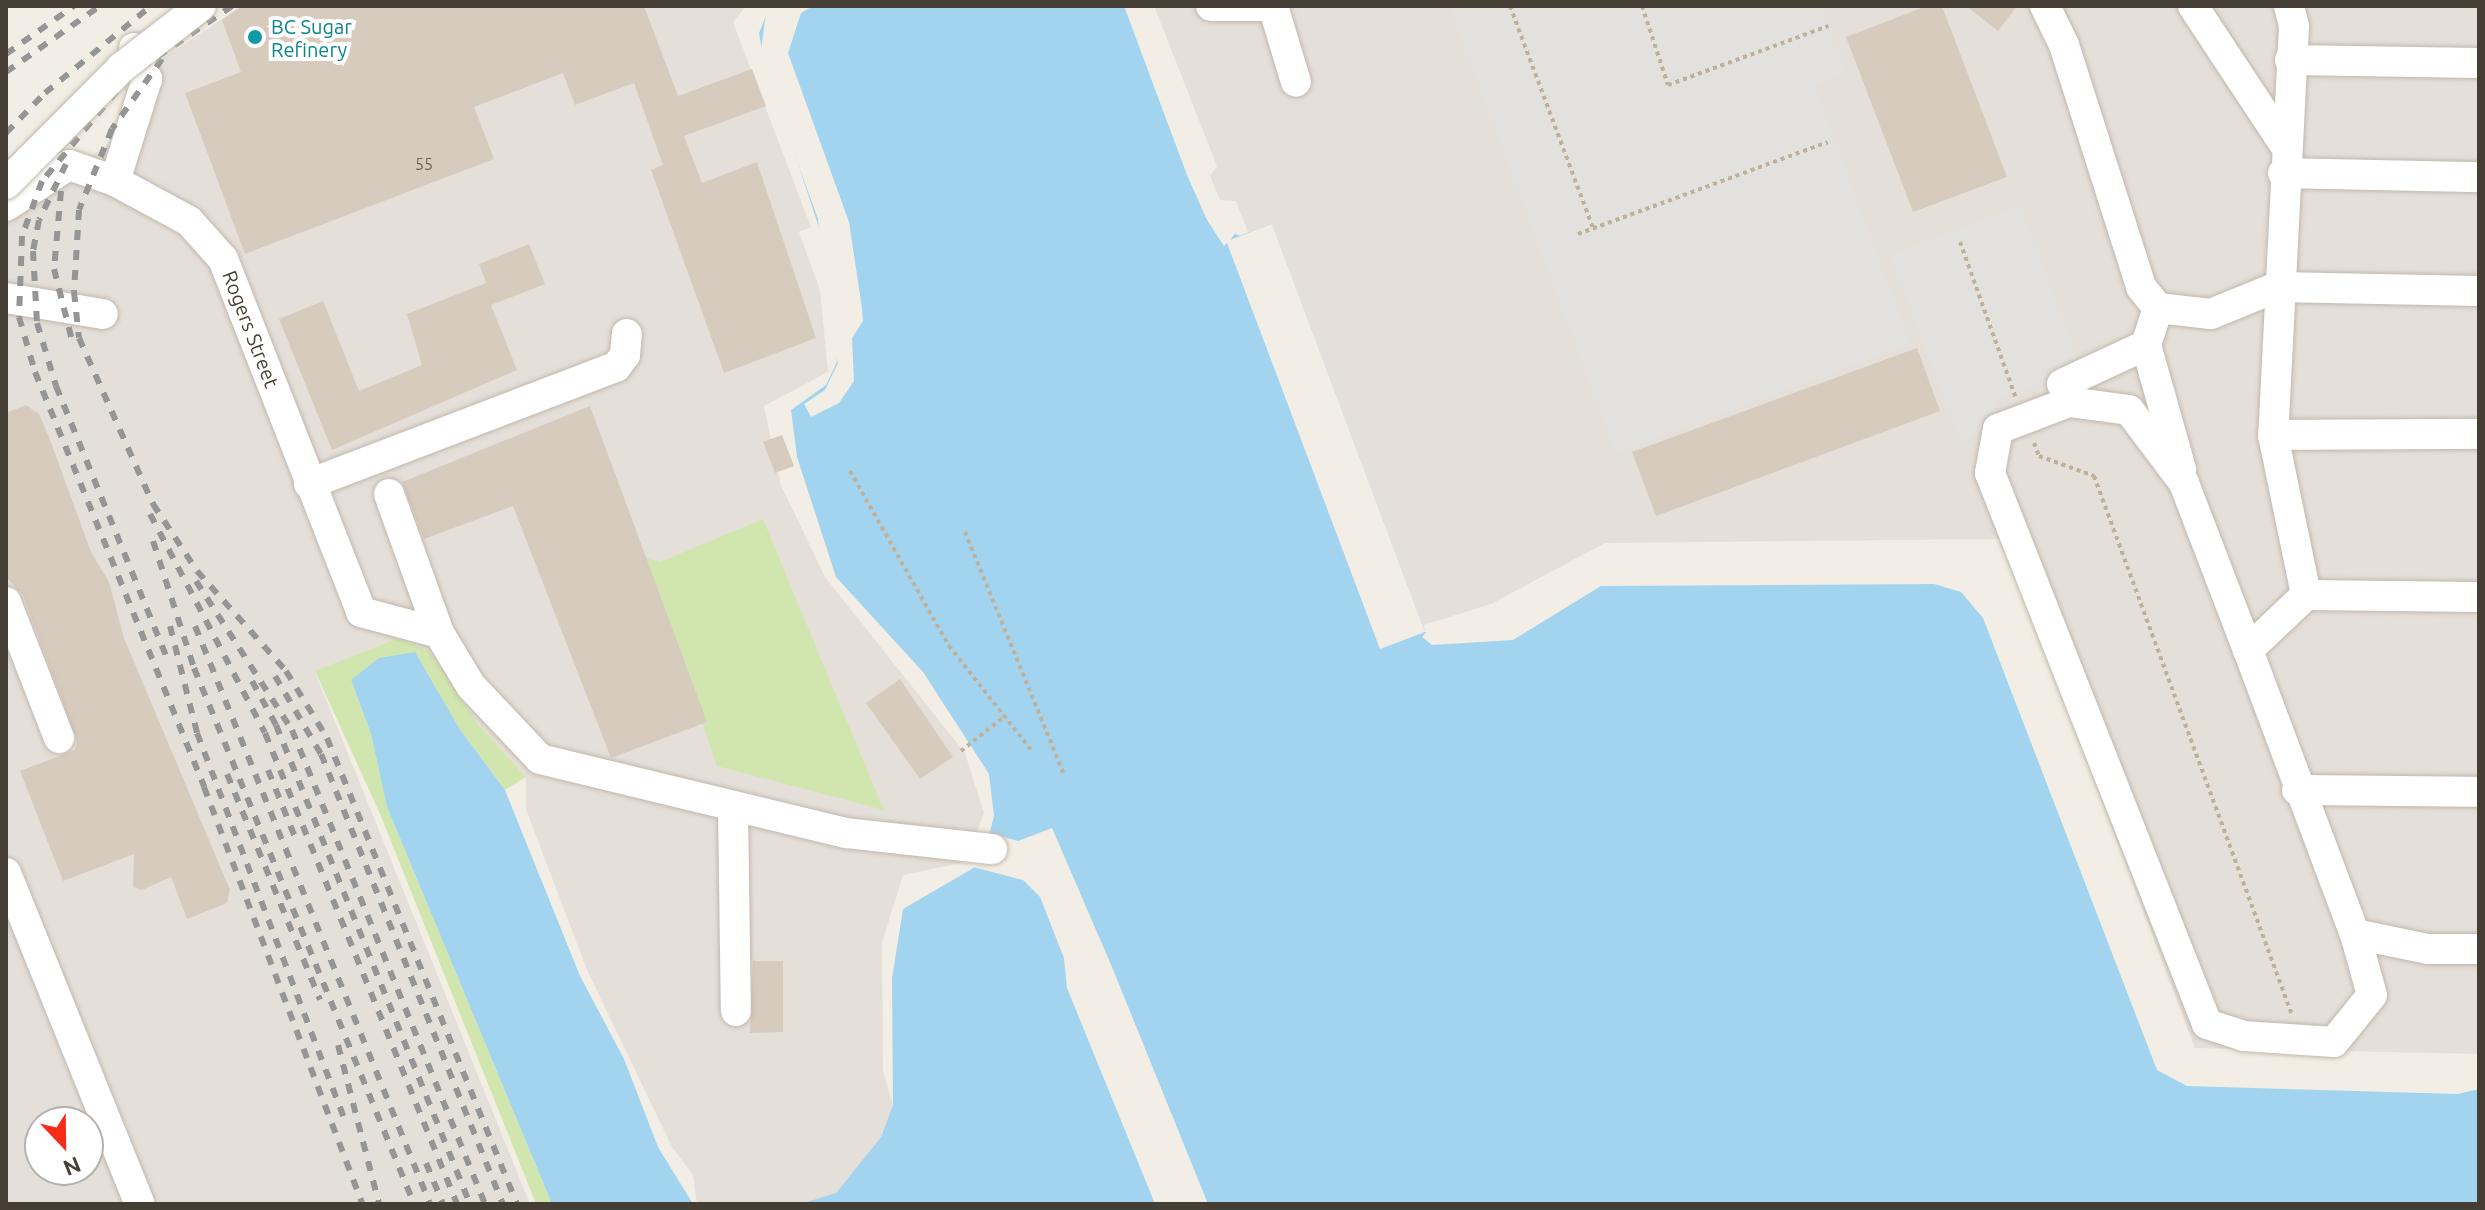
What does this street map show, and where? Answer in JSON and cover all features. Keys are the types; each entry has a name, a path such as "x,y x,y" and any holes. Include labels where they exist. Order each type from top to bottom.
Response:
{"street":[{"path":"6,171 59,110 134,48 199,6"},
{"path":"6,184 121,68 199,6"},
{"path":"1211,6 1261,6"},
{"path":"1273,6 1296,82"},
{"path":"2045,6 2064,45 2141,287 2158,308 2211,314 2277,287 2479,291"},
{"path":"2193,6 2284,158"},
{"path":"2289,6 2290,60 2277,287 2273,435 2306,595"},
{"path":"115,181 147,79 134,48"},
{"path":"2290,60 2479,63"},
{"path":"2284,158 2479,177"},
{"name":"Rogers Street","path":"6,206 69,165 115,181 189,221 223,259 361,612 439,633"},
{"path":"6,298 103,314"},
{"path":"2158,308 2146,345 2184,483 2297,790 2355,934 2372,995 2334,1042 2243,1036 2207,1024 1990,473 1998,429 2069,402 2129,410 2184,483"},
{"path":"309,484 616,367 625,355 627,334"},
{"path":"2062,384 2146,345"},
{"path":"2273,435 2479,434"},
{"path":"389,494 439,633 471,686 540,759 846,833 992,849"},
{"path":"2248,650 2306,595 2479,597"},
{"path":"6,602 59,738"},
{"path":"2297,790 2479,792"},
{"path":"733,807 736,1011"},
{"path":"6,873 140,1204"},
{"path":"2355,934 2428,949 2479,949"}],"path":[{"path":"1510,6 1593,228"},
{"path":"1642,6 1668,85 1828,26"},
{"path":"1578,234 1828,142"},
{"path":"1960,242 2039,456 2094,476 2293,1017"},
{"path":"850,471 949,646 1031,750"},
{"path":"965,532 1064,774"},
{"path":"961,751 1005,716"}],"shaded area":[{"path":"241,6 746,6 733,22 811,227 799,232 820,290 828,372 764,406 780,483 825,577 965,753 984,813 966,862 903,875 882,943 883,1071 893,1105 881,1137 836,1193 800,1204 697,1204 693,1175 672,1147 587,970 526,809 526,777 478,724 430,651 398,638 315,672 530,1204 6,1204 6,224 136,121 124,85"},
{"path":"1154,6 2479,6 2479,1054 2195,1048 2003,539 1605,543 1491,604 1424,625 1425,632 1227,241 1248,232 1236,201 1220,200 1210,176 1217,166"},
{"path":"1450,6 1820,6 1845,73 1814,86 1910,343 1616,453"},
{"path":"2020,206 2081,368 1993,401 2002,425 1961,441 1890,255"}],"green space":[{"path":"763,519 884,810 717,766 646,558 660,562"},
{"path":"398,638 430,651 478,724 526,777 505,790 459,728 351,680 371,734 387,807 552,1204 536,1204 380,814 315,671"}],"water":[{"path":"770,6 1138,6 1227,230 1240,236 1272,224 1425,632 1500,631 1540,615 1592,577 1973,575 2182,1065 2465,1078 2479,1069 2479,1204 800,1204 836,1193 881,1137 893,1105 892,978 903,909 982,863 994,816 989,774 923,672 836,577 797,457 791,410 826,385 837,362 822,237 763,56 759,33"},
{"path":"415,652 459,728 505,790 580,976 624,1059 658,1147 693,1204 552,1204 387,807 371,734 351,680 379,658"}],"pier":[{"path":"767,6 813,6 801,13 788,53 849,222 862,308 863,321 852,338 854,381 839,403 811,417 804,404 825,390 838,363 826,324 818,219 760,58"},
{"path":"1124,6 1140,6 1156,41 1215,195 1237,231 1230,240 1272,224 1425,632 1380,649 1227,243 1224,246 1207,220 1187,175"},
{"path":"1634,563 1975,572 1997,605 2184,1062 2464,1074 2479,1065 2479,1089 2458,1094 2187,1086 2157,1070 1983,618 1961,592 1934,584 1601,586 1513,640 1432,645 1422,637 1429,629 1501,628 1536,613 1538,606 1590,573"},
{"path":"1052,828 1208,1204 1155,1204 1067,988 1064,958 1040,897 1023,880 969,866 979,861 986,832 1018,841"}],"building":[{"path":"242,6 644,6 678,96 752,69 766,106 684,136 702,183 757,162 816,338 724,373 651,170 663,165 634,83 575,105 563,73 474,107 494,159 245,254 185,93 241,72 222,20"},
{"path":"1927,6 1942,6 2007,177 1913,212 1846,37"},
{"path":"1966,6 2017,6 1998,31"},
{"path":"529,244 545,284 491,305 517,370 332,450 279,319 323,301 359,391 422,365 407,314 486,283 479,264"},
{"path":"1917,348 1940,411 1656,516 1632,452"},
{"path":"26,405 39,414 49,437 91,552 109,582 124,638 230,890 227,903 187,919 171,877 142,890 133,887 134,854 63,881 20,771 75,750 77,740 23,595 6,577 6,413"},
{"path":"590,406 707,722 611,758 513,506 424,539 402,482"},
{"path":"782,435 794,466 775,473 763,442"},
{"path":"900,679 953,757 920,779 866,703"},
{"path":"753,961 783,961 783,1032 750,1033"}],"railway":[{"path":"6,54 74,6"},
{"path":"6,72 100,6"},
{"path":"6,133 45,93 151,6"},
{"path":"184,31 204,6"},
{"path":"232,6 129,76 42,181 22,236 19,317 35,372 204,787 362,1204"},
{"path":"162,59 112,129 79,210 74,292 79,338 153,504 197,571 286,671 327,738 517,1204"},
{"path":"66,164 39,220 33,251 37,323 56,386 168,660"},
{"path":"61,191 54,269 73,344"},
{"path":"150,514 265,733 457,1204"},
{"path":"153,541 194,668 414,1204"},
{"path":"196,581 292,730 485,1204"},
{"path":"170,626 197,733 344,1118"},
{"path":"195,626 430,1204"},
{"path":"275,676 321,754 503,1204"},
{"path":"252,681 276,725 470,1204"},
{"path":"268,770 295,837"},
{"path":"227,774 320,1000"},
{"path":"338,1045 379,1204"},
{"path":"426,1163 443,1204"}],"place":[{"name":"BC Sugar Refinery","path":"255,37"}]}
